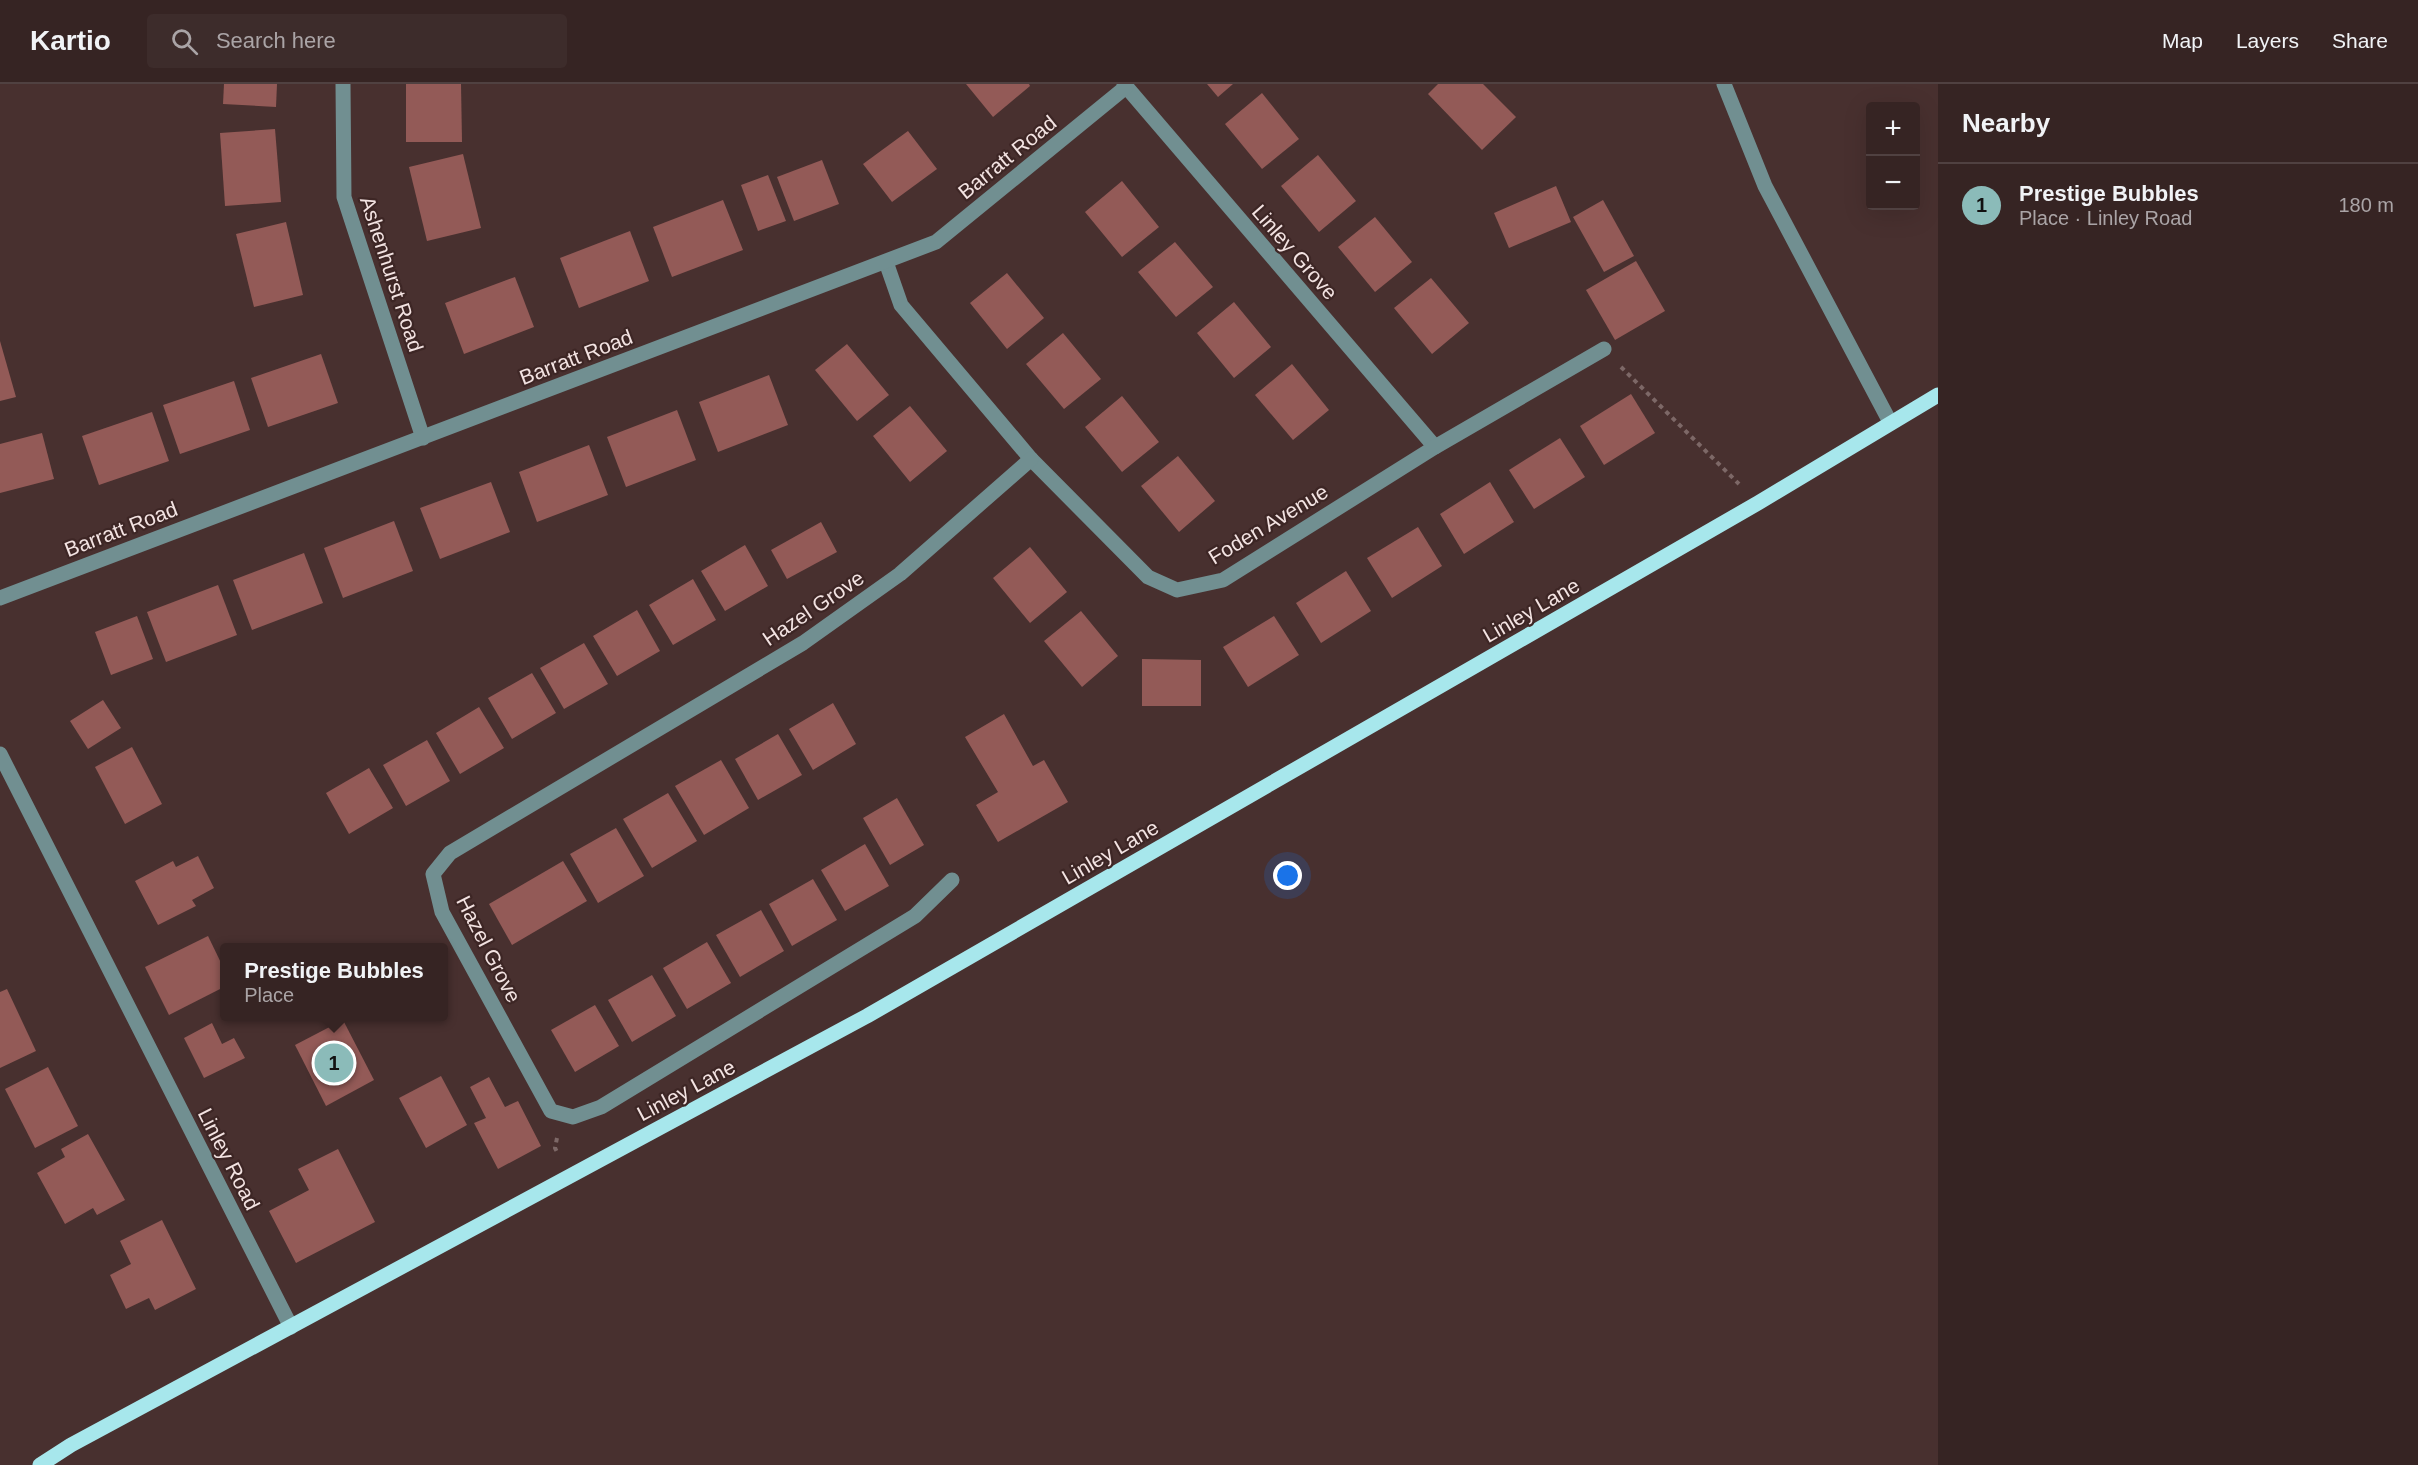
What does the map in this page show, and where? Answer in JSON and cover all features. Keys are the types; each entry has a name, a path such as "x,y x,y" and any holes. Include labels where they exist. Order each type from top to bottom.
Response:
{"main road":[{"name":"Linley Lane","path":"291,1328 867,1016 1758,503 1938,395"},
{"path":"40,1465 71,1444 291,1328"}],"street":[{"name":"Ashenhurst Road","path":"343,84 344,196 423,438"},
{"path":"1724,84 1766,186 1890,422"},
{"name":"Barratt Road","path":"0,598 936,242 1125,85"},
{"name":"Linley Grove","path":"1125,85 1435,447"},
{"name":"Foden Avenue","path":"886,262 901,305 1031,459 1148,576 1177,590 1223,580 1435,447 1604,349"},
{"name":"Hazel Grove","path":"562,1114 551,1111 442,912 433,874 450,854 803,643 900,574 1031,459"},
{"name":"Linley Road","path":"0,754 291,1328"},
{"path":"562,1114 573,1117 602,1107 915,916 952,880"}],"path":[{"path":"1604,349 1758,503"},
{"path":"562,1114 555,1148 570,1176"}],"building":[{"path":"224,84 277,84 276,107 223,104"},
{"path":"406,84 461,84 462,142 406,142"},
{"path":"966,84 1029,84 1030,86 993,117"},
{"path":"1207,84 1233,84 1218,97"},
{"path":"1438,84 1483,84 1516,117 1482,150 1428,94"},
{"path":"1262,93 1299,139 1262,169 1225,124"},
{"path":"275,129 281,202 225,206 220,133"},
{"path":"908,131 937,169 892,202 863,164"},
{"path":"463,154 481,228 427,241 409,167"},
{"path":"1318,155 1356,201 1319,232 1281,186"},
{"path":"822,160 839,204 794,221 777,177"},
{"path":"768,175 786,221 758,231 741,185"},
{"path":"1122,181 1159,227 1122,257 1085,212"},
{"path":"1556,186 1571,222 1509,248 1494,213"},
{"path":"723,200 743,250 672,277 653,227"},
{"path":"1603,200 1634,256 1604,272 1573,217"},
{"path":"1375,217 1412,262 1375,292 1338,247"},
{"path":"286,222 303,295 254,307 236,234"},
{"path":"630,231 649,281 579,308 560,258"},
{"path":"1175,242 1213,287 1176,317 1138,272"},
{"path":"1636,261 1665,311 1615,340 1586,290"},
{"path":"1007,273 1044,318 1007,349 970,303"},
{"path":"515,277 534,327 464,354 445,303"},
{"path":"1431,278 1469,323 1432,354 1394,308"},
{"path":"1234,302 1271,347 1234,378 1197,333"},
{"path":"1063,333 1101,379 1064,409 1026,364"},
{"path":"0,341 16,397 0,401"},
{"path":"847,344 889,395 857,421 815,370"},
{"path":"321,354 338,403 268,427 251,378"},
{"path":"1292,364 1329,410 1293,440 1255,395"},
{"path":"769,375 788,425 718,452 699,402"},
{"path":"234,381 250,430 180,454 163,405"},
{"path":"1631,394 1655,433 1604,465 1580,426"},
{"path":"1122,396 1159,442 1122,472 1085,427"},
{"path":"910,406 947,451 910,482 873,436"},
{"path":"677,410 696,460 626,487 607,437"},
{"path":"152,412 169,461 99,485 82,436"},
{"path":"42,433 54,479 0,493 0,444"},
{"path":"1560,438 1585,477 1534,509 1509,470"},
{"path":"589,445 608,495 537,522 519,472"},
{"path":"1178,456 1215,501 1179,532 1141,486"},
{"path":"491,482 510,532 440,559 420,508"},
{"path":"1490,482 1514,522 1464,554 1440,514"},
{"path":"394,521 413,571 343,598 324,548"},
{"path":"821,522 837,552 787,579 771,550"},
{"path":"1418,527 1442,566 1392,598 1367,558"},
{"path":"745,545 768,586 725,611 701,571"},
{"path":"1030,547 1067,592 1030,623 993,578"},
{"path":"304,553 323,603 252,630 233,580"},
{"path":"1346,571 1371,611 1321,643 1296,603"},
{"path":"693,579 716,620 673,645 649,605"},
{"path":"218,585 237,635 166,662 147,612"},
{"path":"637,610 660,651 617,676 593,636"},
{"path":"1081,611 1118,656 1082,687 1044,641"},
{"path":"137,616 153,659 111,675 95,632"},
{"path":"1274,616 1299,655 1248,687 1223,647"},
{"path":"584,643 608,684 564,709 540,668"},
{"path":"1142,659 1201,660 1201,706 1142,706"},
{"path":"532,673 556,713 512,739 488,698"},
{"path":"103,700 121,728 88,749 70,721"},
{"path":"833,703 856,744 813,770 789,729"},
{"path":"479,707 504,748 460,774 436,733"},
{"path":"1004,714 1033,766 1044,760 1068,802 998,842 976,805 998,792 965,737"},
{"path":"778,734 802,775 758,800 735,759"},
{"path":"427,740 450,781 406,806 383,765"},
{"path":"132,747 162,804 125,824 95,767"},
{"path":"721,760 749,808 704,835 675,786"},
{"path":"369,768 393,808 349,834 326,793"},
{"path":"668,793 697,841 652,868 623,819"},
{"path":"897,798 924,845 890,865 863,818"},
{"path":"616,828 644,876 598,903 570,854"},
{"path":"865,844 889,886 845,911 821,870"},
{"path":"198,856 214,888 192,900 196,906 158,925 135,881 173,861 176,867"},
{"path":"563,861 587,901 512,945 489,904"},
{"path":"813,879 837,920 792,946 769,904"},
{"path":"761,910 784,951 740,977 716,935"},
{"path":"208,936 220,961 220,989 169,1015 145,967"},
{"path":"707,942 731,983 687,1009 663,968"},
{"path":"652,975 676,1016 632,1042 608,1000"},
{"path":"7,989 36,1051 0,1068 0,992"},
{"path":"595,1005 619,1046 575,1072 551,1030"},
{"path":"344,1021 374,1080 326,1106 295,1045"},
{"path":"212,1023 222,1044 234,1038 245,1058 204,1078 184,1038"},
{"path":"48,1067 78,1126 35,1148 5,1089"},
{"path":"441,1076 467,1125 426,1148 399,1098"},
{"path":"489,1077 505,1107 518,1101 541,1146 498,1169 474,1123 486,1118 470,1087"},
{"path":"88,1134 125,1200 97,1215 93,1208 65,1224 37,1173 65,1157 61,1149"},
{"path":"338,1149 375,1222 296,1263 269,1211 309,1190 298,1169"},
{"path":"162,1220 196,1289 155,1310 149,1298 126,1309 110,1275 131,1264 120,1241"}],"place":[{"name":"Prestige Bubbles","path":"334,1063"}]}
